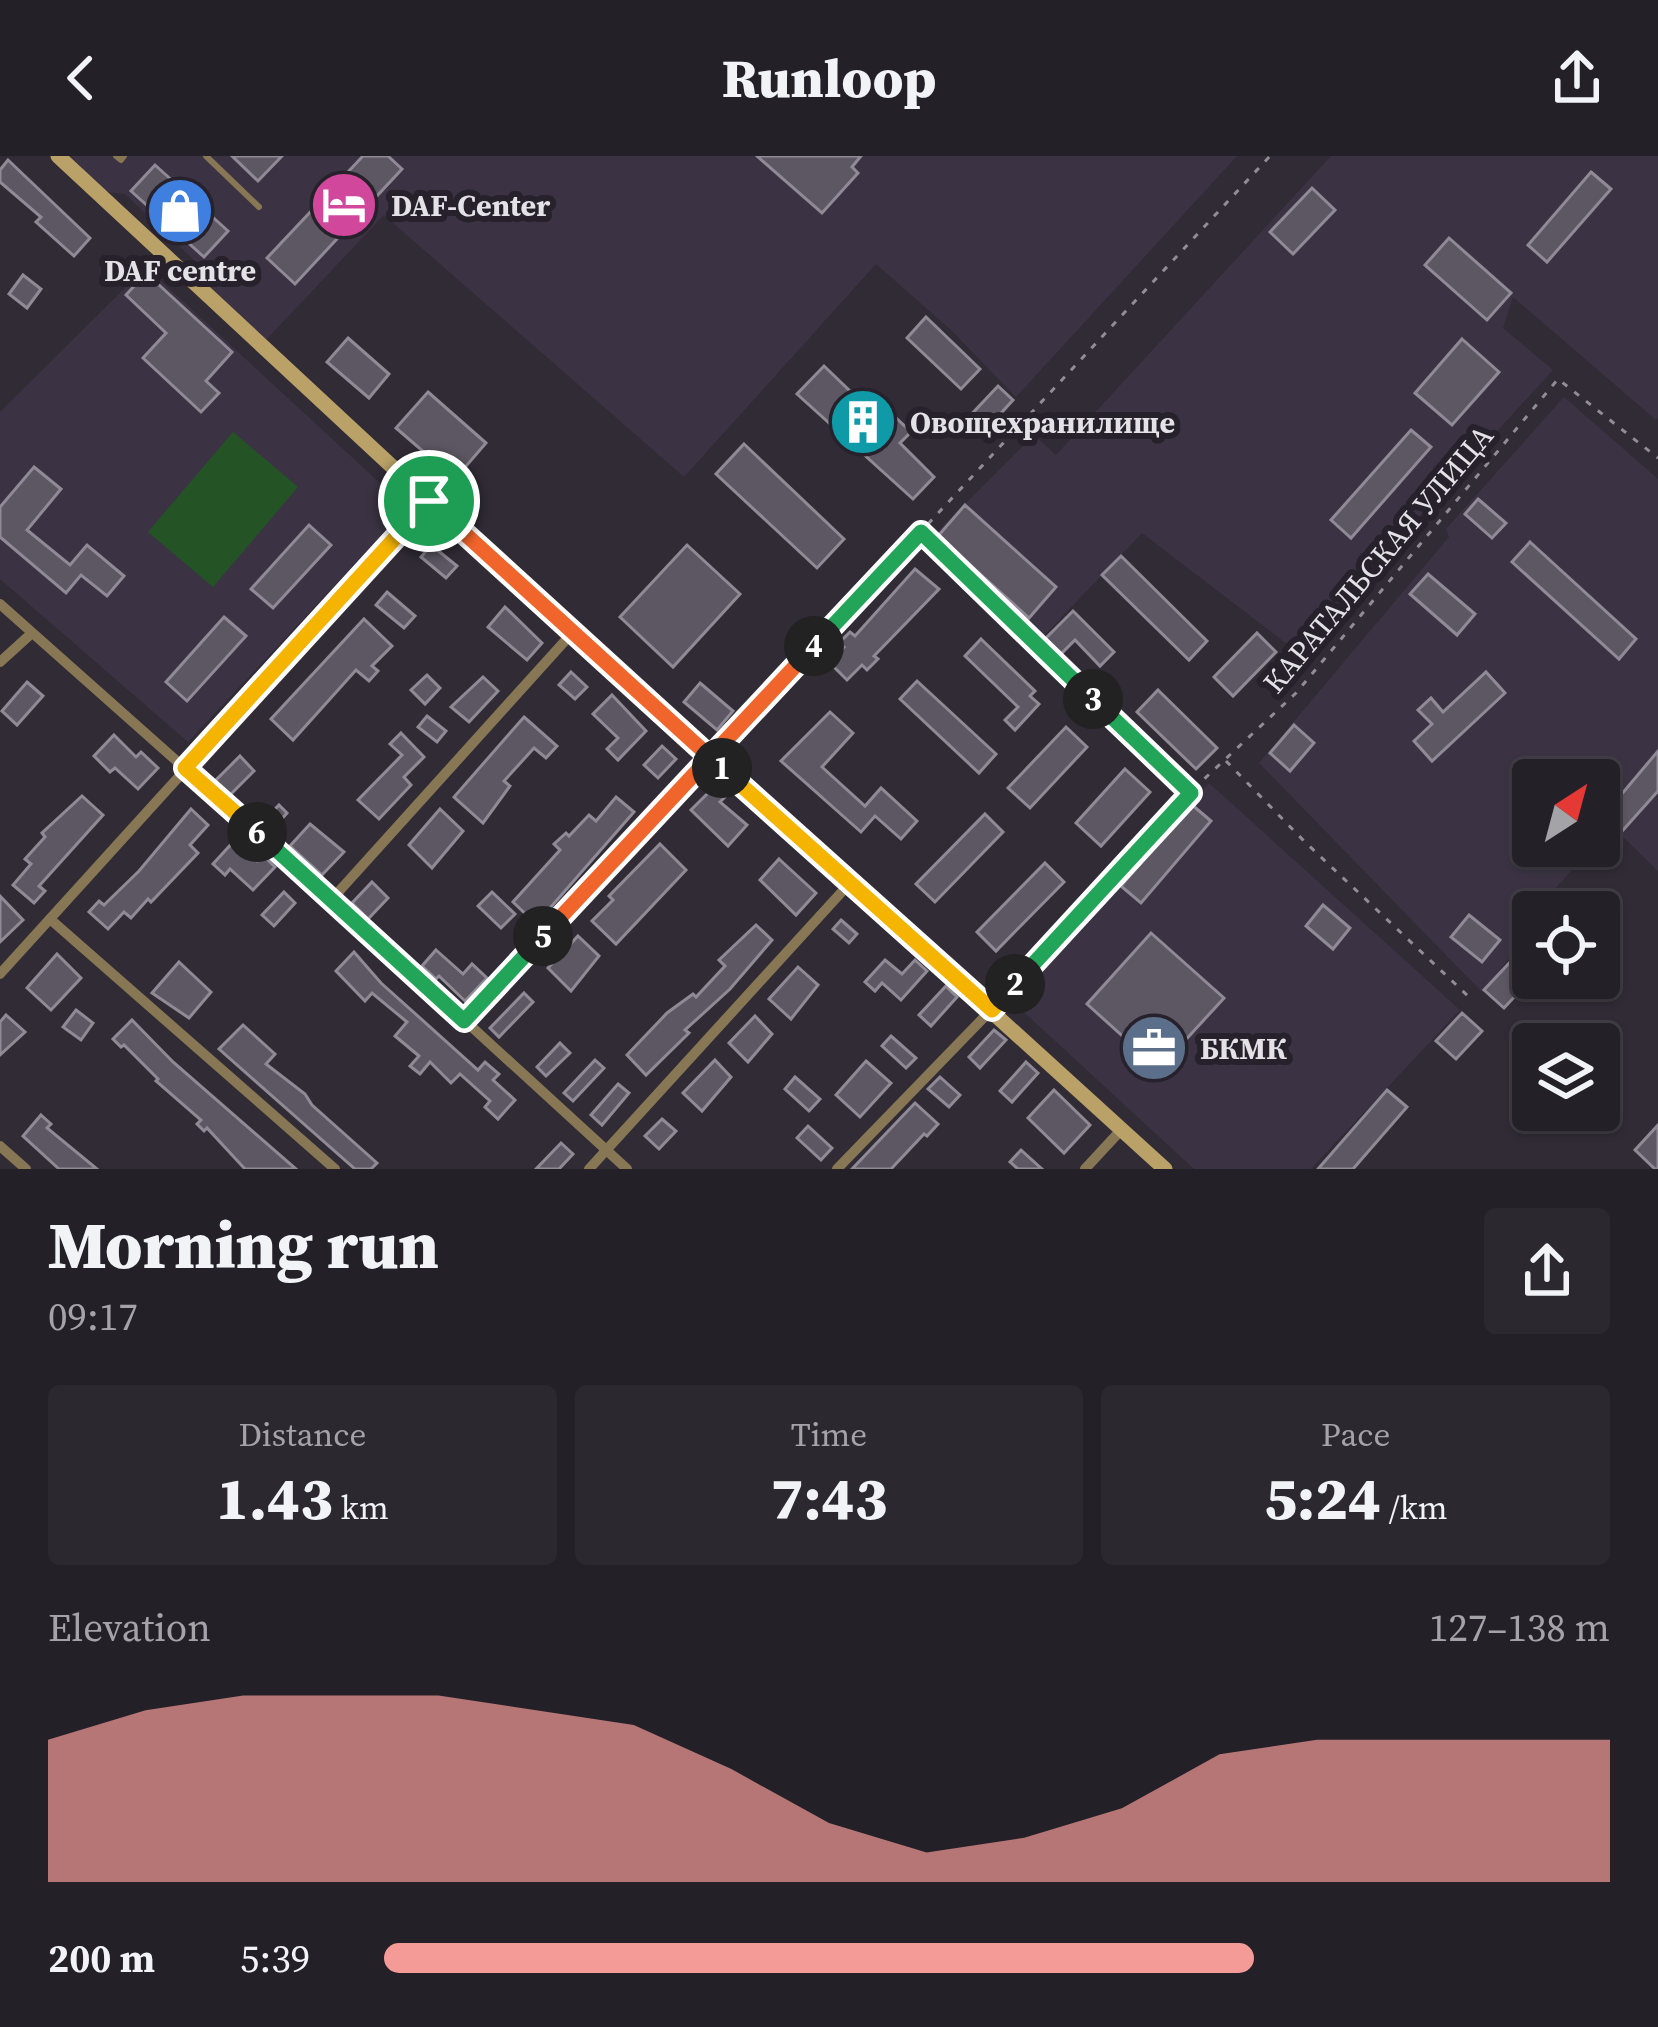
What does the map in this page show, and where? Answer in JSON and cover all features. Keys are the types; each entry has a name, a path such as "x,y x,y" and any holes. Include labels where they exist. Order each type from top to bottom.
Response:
{"street":[{"path":"58,156 429,501 1165,1169"},
{"path":"0,974 429,501"},
{"path":"464,1021 921,532"},
{"path":"0,604 627,1169"},
{"path":"332,899 573,632"},
{"path":"0,662 32,633"},
{"path":"589,1169 849,884"},
{"path":"50,919 335,1169"},
{"path":"836,1169 992,1010"},
{"path":"1084,1169 1122,1129"},
{"path":"0,1146 26,1169"}],"lane":[{"path":"206,156 259,207"}],"path":[{"path":"1191,793 921,532 1270,156"},
{"name":"КАРАТАЛЬСКАЯ УЛИЦА","path":"992,1010 1191,793 1297,693 1558,379 1658,458"},
{"path":"1225,760 1468,995"}],"shaded area":[{"path":"70,156 1237,156 1016,397 951,330 876,264 684,477 384,215 264,342 198,277 197,263 125,194 106,192"},
{"path":"1331,156 1658,156 1658,418 1513,297 1503,328 1553,370 1296,651 1142,533 1038,642 931,538 1034,435 1056,455"},
{"path":"146,267 407,508 188,742 0,579 0,412"},
{"path":"1564,397 1658,479 1658,871 1624,838 1620,842 1620,759 1512,759 1512,867 1575,867 1553,891 1512,891 1512,955 1482,992 1259,763 1449,537 1446,529"},
{"path":"1209,783 1460,1010 1311,1169 1194,1169 1013,1002"}],"green space":[{"path":"233,432 298,487 213,587 148,532"}],"building":[{"path":"232,156 282,156 258,181"},
{"path":"363,156 388,156 402,169 295,284 267,258"},
{"path":"757,156 861,156 852,167 858,173 822,213"},
{"path":"8,160 90,238 74,256 36,222 41,217 0,182 0,170"},
{"name":"DAF centre","path":"155,165 228,231 204,257 131,191"},
{"path":"1591,172 1611,189 1547,262 1528,245"},
{"path":"1312,188 1335,210 1293,254 1270,232"},
{"path":"1449,238 1511,293 1487,320 1425,265"},
{"path":"146,273 232,352 206,381 219,393 201,412 143,358 166,333 126,295"},
{"path":"23,275 41,289 27,308 9,294"},
{"path":"926,317 980,369 961,389 907,338"},
{"path":"348,338 389,374 369,398 327,362"},
{"path":"1462,339 1499,372 1452,425 1415,393"},
{"name":"Овощехранилище","path":"824,366 872,412 880,403 911,432 900,443 934,477 913,499 797,394"},
{"path":"998,386 1013,400 983,433 967,419"},
{"path":"428,392 486,443 455,479 396,428"},
{"path":"1411,430 1431,447 1351,538 1331,520"},
{"path":"744,444 844,539 817,568 716,474"},
{"path":"34,467 61,489 27,530 70,565 87,545 124,576 107,596 81,575 66,593 0,537 0,507"},
{"path":"1478,499 1506,523 1492,538 1465,514"},
{"path":"965,505 1056,587 1029,618 938,536"},
{"path":"309,525 331,545 273,608 251,589"},
{"path":"1530,542 1636,639 1619,659 1512,562"},
{"path":"431,545 457,566 446,578 421,557"},
{"path":"687,545 740,594 673,667 620,617"},
{"path":"1121,556 1207,641 1189,660 1102,575"},
{"path":"915,569 939,589 874,656 878,659 867,670 862,665 847,680 829,662 844,647 839,643 850,632 855,636"},
{"path":"1428,574 1475,614 1457,635 1410,594"},
{"path":"387,592 415,616 404,628 376,605"},
{"path":"505,607 542,643 527,660 488,627"},
{"path":"1073,611 1114,652 1100,666 1075,640 1057,658 1041,643"},
{"path":"224,617 246,636 187,701 166,682"},
{"path":"364,619 392,646 372,666 378,671 369,681 356,670 293,740 271,719"},
{"path":"1257,633 1276,652 1233,696 1214,677"},
{"path":"981,639 1035,691 1030,696 1039,704 1015,730 1005,720 1018,707 965,656"},
{"path":"571,672 587,687 575,699 559,685"},
{"path":"1486,672 1505,693 1432,761 1414,741 1432,724 1418,710 1431,698 1443,712"},
{"path":"427,675 440,688 425,704 411,690"},
{"path":"483,677 498,691 469,722 451,707"},
{"path":"917,681 996,754 979,773 900,699"},
{"path":"27,682 43,696 17,725 2,711"},
{"path":"700,683 733,711 717,730 684,702"},
{"path":"1158,690 1217,748 1196,769 1137,712"},
{"path":"612,695 646,731 618,760 607,749 618,738 593,714"},
{"path":"830,712 853,733 822,767 865,806 881,788 917,821 901,839 875,816 861,832 781,761"},
{"path":"427,716 446,731 437,742 418,727"},
{"path":"524,717 557,746 546,758 534,748 504,781 510,786 483,823 454,797"},
{"path":"1294,725 1314,743 1290,771 1270,753"},
{"path":"1066,727 1087,747 1030,808 1008,788"},
{"path":"401,733 424,757 404,777 411,785 379,819 358,800 402,755 390,744"},
{"path":"114,735 136,757 141,752 158,768 138,789 94,756"},
{"path":"662,746 676,759 658,778 644,765"},
{"path":"1658,751 1658,791 1620,834 1620,796"},
{"path":"240,756 254,771 230,795 215,781"},
{"path":"1125,769 1150,792 1101,846 1076,823"},
{"path":"714,787 725,797 720,802 747,825 728,846 691,810"},
{"path":"82,796 103,815 39,886 45,891 34,903 13,885 31,864 25,859 45,837 42,833"},
{"path":"616,797 634,812 536,924 513,902 560,850 554,844 589,815 596,821"},
{"path":"1191,804 1211,821 1141,903 1121,886"},
{"path":"279,805 287,813 272,830 263,822"},
{"path":"191,809 208,825 190,845 198,853 151,902 148,899 131,918 124,912 108,929 89,912 99,901 104,905 139,871"},
{"path":"440,809 463,831 432,868 409,845"},
{"path":"985,814 1003,832 935,902 916,884"},
{"path":"310,824 344,852 322,875 290,846"},
{"path":"235,840 257,861 263,855 275,867 253,890 230,869 225,875 213,864"},
{"path":"660,844 686,870 616,944 592,921 613,900 609,896"},
{"path":"779,859 816,893 796,915 760,880"},
{"path":"1045,863 1064,882 996,951 977,932"},
{"path":"372,882 388,898 368,919 352,903"},
{"path":"284,892 295,903 274,926 262,915"},
{"path":"492,892 515,914 501,928 478,906"},
{"path":"0,896 23,920 0,942"},
{"path":"1323,905 1350,928 1333,949 1306,926"},
{"path":"1469,915 1500,940 1482,962 1451,937"},
{"path":"841,920 857,934 849,943 833,929"},
{"path":"756,925 772,940 646,1075 627,1055 667,1013 693,994 696,997 725,966 719,960"},
{"path":"1151,933 1224,998 1159,1069 1087,1004"},
{"path":"578,936 599,956 571,991 548,968"},
{"path":"436,950 463,974 472,964 487,978 465,1001 422,966"},
{"path":"354,952 381,983 478,1070 485,1062 499,1074 493,1080 515,1100 498,1119 485,1107 490,1101 460,1074 451,1083 430,1062 420,1074 410,1066 419,1056 395,1036 407,1022 372,993 365,1001 336,971"},
{"path":"57,954 81,978 51,1010 27,988"},
{"path":"885,960 902,974 915,960 927,971 901,1000 882,983 875,991 865,982"},
{"path":"1512,960 1512,999 1504,1008 1484,990"},
{"path":"179,962 211,992 189,1018 152,993"},
{"path":"798,967 818,985 791,1019 769,999"},
{"path":"946,986 957,997 931,1026 919,1015"},
{"path":"524,993 533,1002 499,1037 490,1028"},
{"path":"76,1010 93,1023 81,1040 63,1027"},
{"path":"1462,1013 1482,1031 1456,1059 1436,1041"},
{"path":"6,1015 25,1032 0,1055 0,1022"},
{"path":"755,1016 772,1034 748,1062 729,1043"},
{"path":"132,1020 296,1169 245,1169 207,1128 204,1131 197,1124 201,1120 113,1039"},
{"path":"243,1025 275,1054 266,1064 377,1163 371,1169 355,1169 219,1049"},
{"path":"994,1030 1006,1040 980,1068 969,1057"},
{"path":"891,1036 916,1058 906,1068 882,1046"},
{"path":"560,1043 570,1053 546,1076 537,1067"},
{"path":"595,1060 604,1068 573,1101 564,1093"},
{"path":"715,1060 731,1077 702,1111 683,1093"},
{"path":"866,1061 891,1083 860,1117 836,1095"},
{"path":"1026,1062 1038,1073 1012,1102 1000,1091"},
{"path":"795,1077 820,1099 809,1111 785,1089"},
{"path":"940,1077 960,1095 949,1107 928,1089"},
{"path":"618,1084 629,1093 602,1125 591,1115"},
{"path":"1054,1090 1090,1125 1064,1153 1028,1118"},
{"path":"1387,1090 1407,1107 1353,1169 1318,1169"},
{"path":"915,1103 938,1124 927,1136 891,1169 852,1169"},
{"path":"41,1115 51,1124 47,1128 97,1169 59,1169 23,1136"},
{"path":"662,1119 676,1131 659,1149 645,1136"},
{"path":"1658,1125 1658,1169 1655,1169 1635,1150"},
{"path":"808,1126 832,1148 821,1160 797,1138"},
{"path":"561,1143 573,1154 559,1169 536,1169"},
{"path":"1021,1150 1042,1169 1018,1169 1010,1162"}],"place":[{"name":"DAF-Center","path":"344,205"},
{"name":"DAF centre","path":"180,211"},
{"name":"Овощехранилище","path":"863,422"},
{"name":"БКМК","path":"1154,1048"}],"route":[{"path":"429,501 185,768 464,1021 711,758 921,532 1191,793 992,1010 849,884 711,758 429,501"}]}
